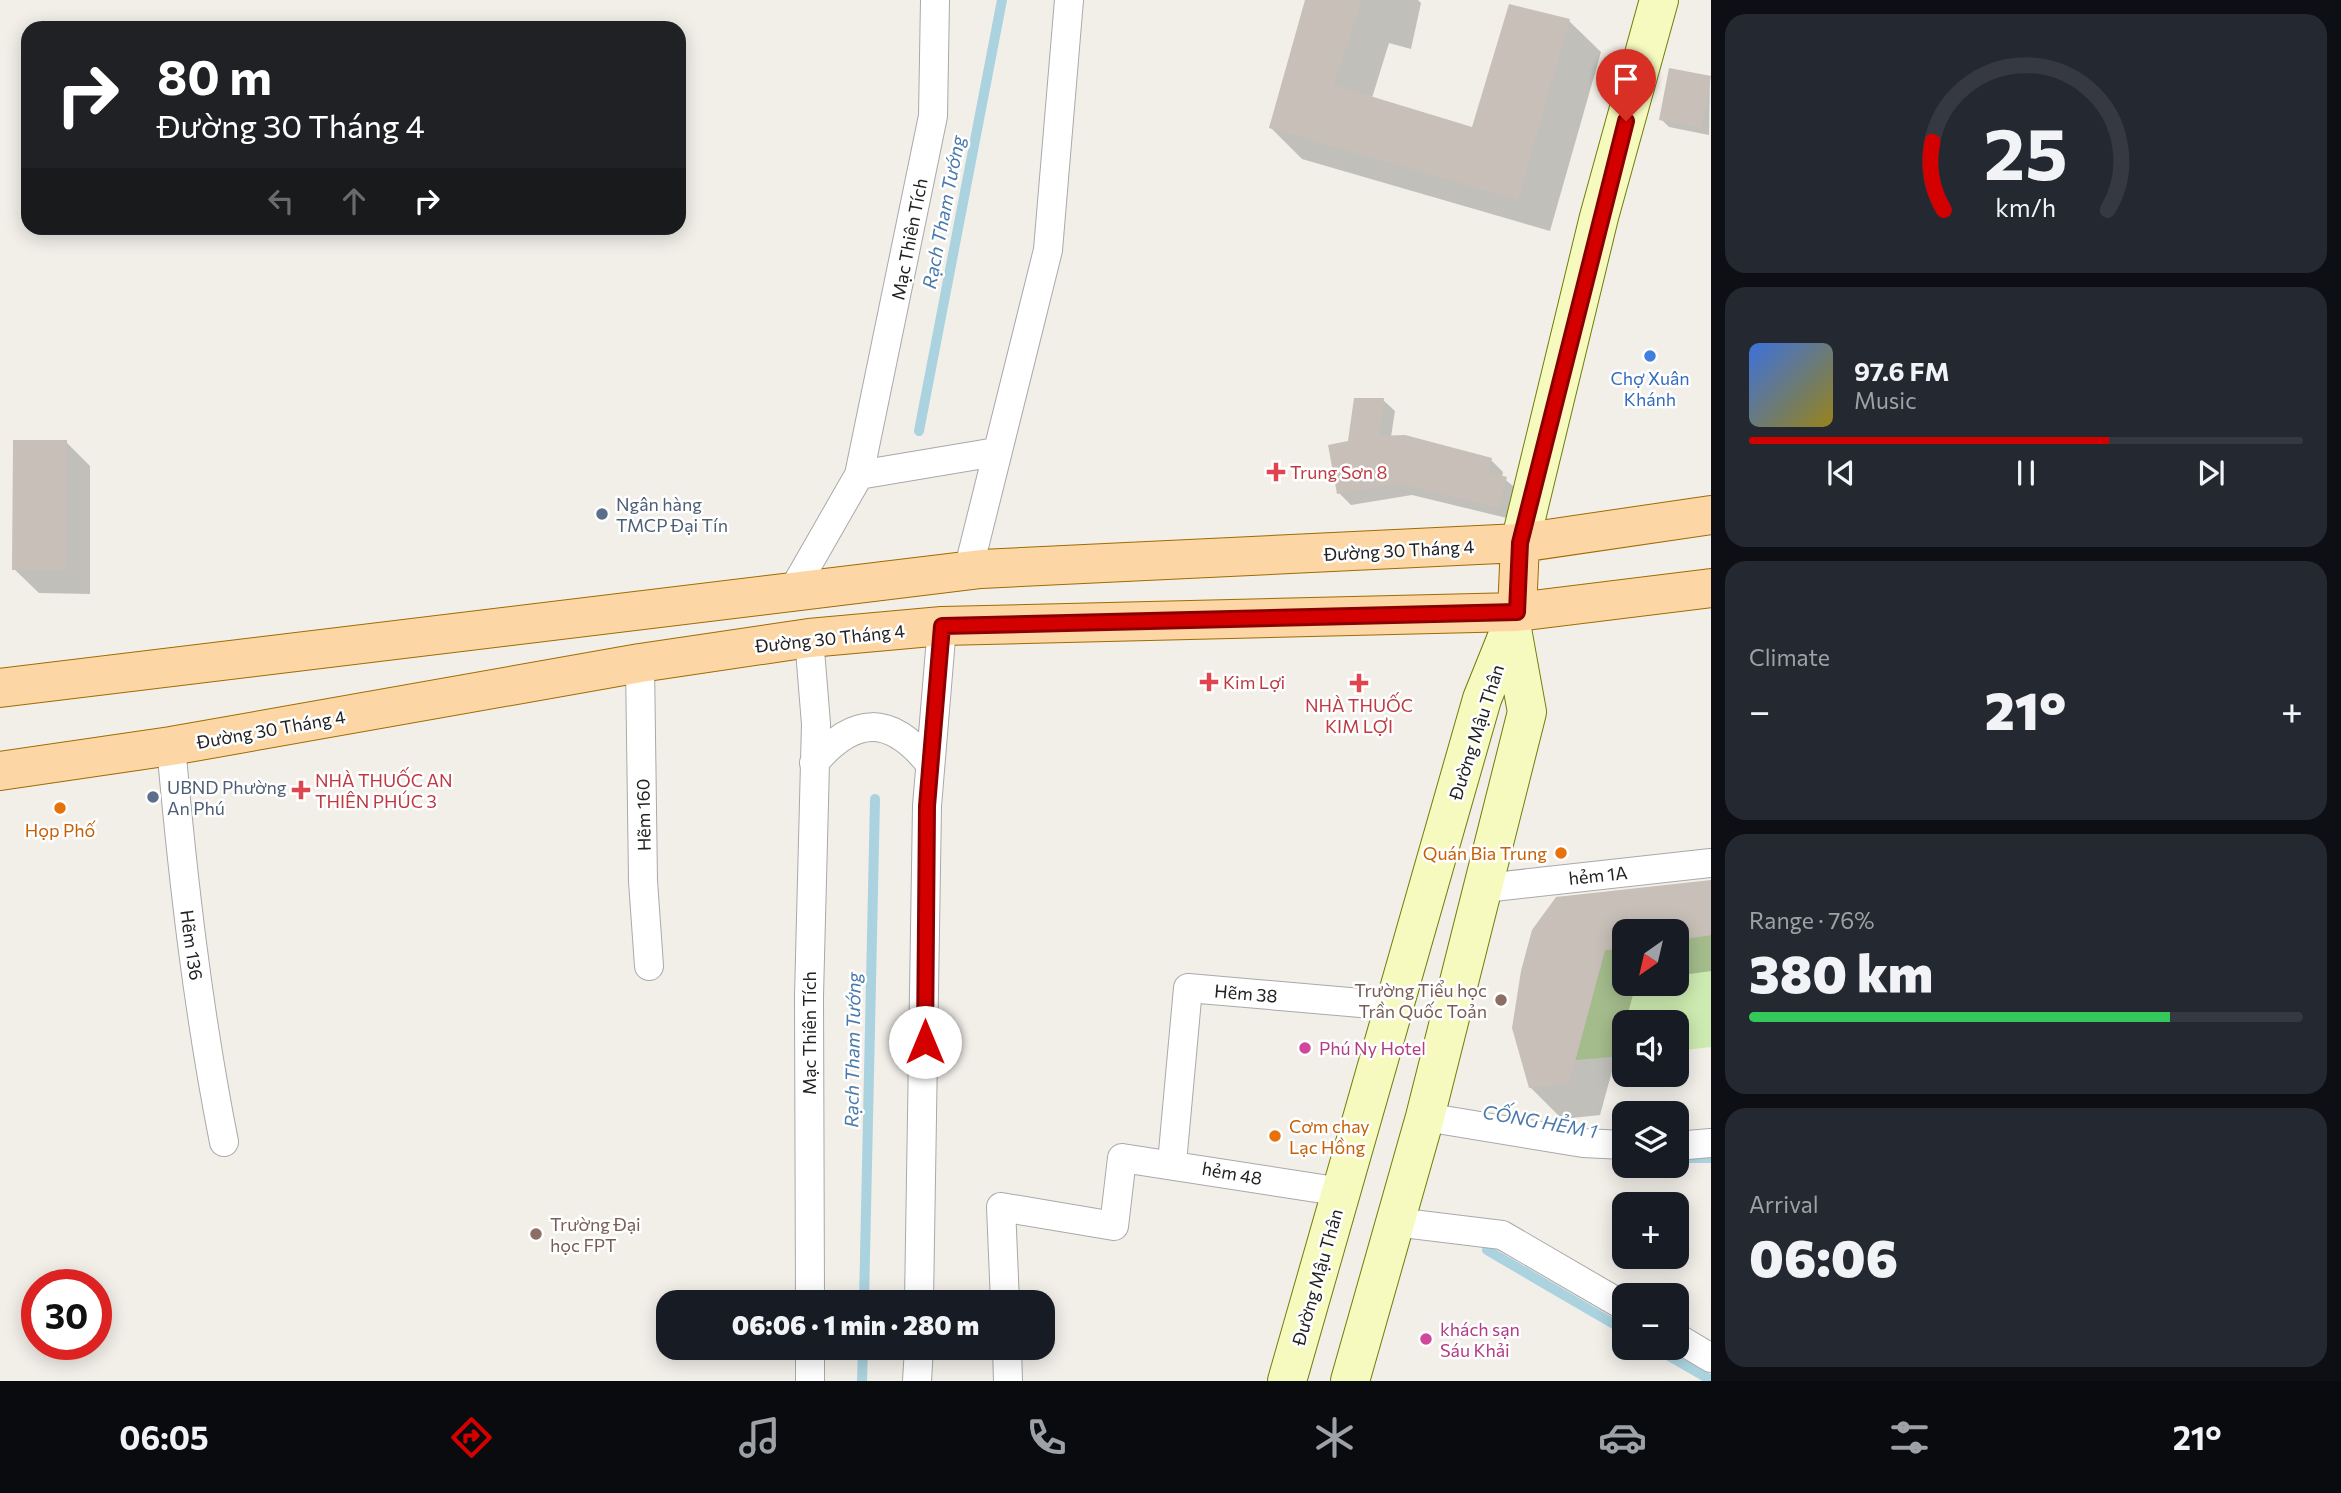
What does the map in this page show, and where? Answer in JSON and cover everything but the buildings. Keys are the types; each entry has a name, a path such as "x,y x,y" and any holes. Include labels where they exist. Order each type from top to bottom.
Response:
{"main road":[{"path":"1514,621 1520,543 1599,217 1658,0"},
{"name":"Đường 30 Tháng 4","path":"0,688 968,571 1520,543 1711,516"},
{"name":"Đường 30 Tháng 4","path":"0,771 171,746 640,663 809,638 942,626 1514,621 1711,589"},
{"name":"Đường Mậu Thân","path":"1350,1381 1425,1117 1527,712 1514,621"},
{"name":"Đường Mậu Thân","path":"1287,1381 1482,699 1514,621"},
{"path":"1407,964 1462,975"}],"street":[{"name":"Mạc Thiên Tích","path":"792,592 859,475 933,116 935,0"},
{"path":"968,571 1048,250 1069,0"},
{"path":"859,475 996,452"},
{"path":"919,1290 918,1213 925,1091 930,764 942,626"},
{"name":"Mạc Thiên Tích","path":"809,638 816,724 809,996 810,1290"},
{"name":"Hẽm 160","path":"640,663 643,881 649,966"},
{"path":"814,763 831,744 849,732 867,725 894,731 915,745 930,764"},
{"name":"Hẽm 136","path":"171,746 187,918 202,1032 224,1142"},
{"name":"hẻm 1A","path":"1485,887 1711,863"},
{"name":"Hẽm 38","path":"1172,1163 1188,988 1395,1006"},
{"path":"1425,1117 1583,1143 1612,1144"},
{"path":"1689,1145 1711,1143"},
{"name":"hẻm 48","path":"1005,1290 1002,1207 1114,1226 1122,1158 1172,1163 1342,1192"},
{"path":"1395,1222 1502,1235 1612,1299"},
{"path":"1689,1345 1711,1358"},
{"path":"810,1360 810,1381"},
{"path":"917,1381 918,1360"},
{"path":"1007,1360 1008,1381"}],"green space":[{"path":"1711,935 1711,1047 1689,1050 1689,1010 1612,1010 1612,1057 1575,1060 1605,950 1612,949 1612,996 1689,996 1689,938"}],"waterway":[{"name":"Rạch Tham Tướng","path":"919,431 1002,0"},
{"name":"Rạch Tham Tướng","path":"864,1290 875,799"},
{"name":"CỐNG HẺM 1","path":"1689,1158 1711,1158"},
{"path":"1487,1250 1612,1323"},
{"name":"Rạch Tham Tướng","path":"862,1381 863,1360"},
{"path":"1676,1360 1711,1380"}],"place":[{"name":"Chợ Xuân Khánh","path":"1650,356"},
{"name":"Trung Sơn 8","path":"1276,472"},
{"name":"Ngân hàng TMCP Đại Tín","path":"602,514"},
{"name":"Kim Lợi","path":"1209,682"},
{"name":"NHÀ THUỐC KIM LỢI","path":"1359,683"},
{"name":"NHÀ THUỐC AN THIÊN PHÚC 3","path":"301,790"},
{"name":"UBND Phường An Phú","path":"153,797"},
{"name":"Họp Phố","path":"60,808"},
{"name":"Quán Bia Trung","path":"1561,853"},
{"name":"Trường Tiểu học Trần Quốc Toản","path":"1501,1000"},
{"name":"Phú Ny Hotel","path":"1305,1048"},
{"name":"Cơm chay Lạc Hồng","path":"1275,1136"},
{"name":"Trường Đại học FPT","path":"536,1234"},
{"name":"khách sạn Sáu Khải","path":"1426,1339"}],"route":[{"path":"925,1042 927,806 942,626 1517,612 1520,543 1599,217 1626,121"}]}
